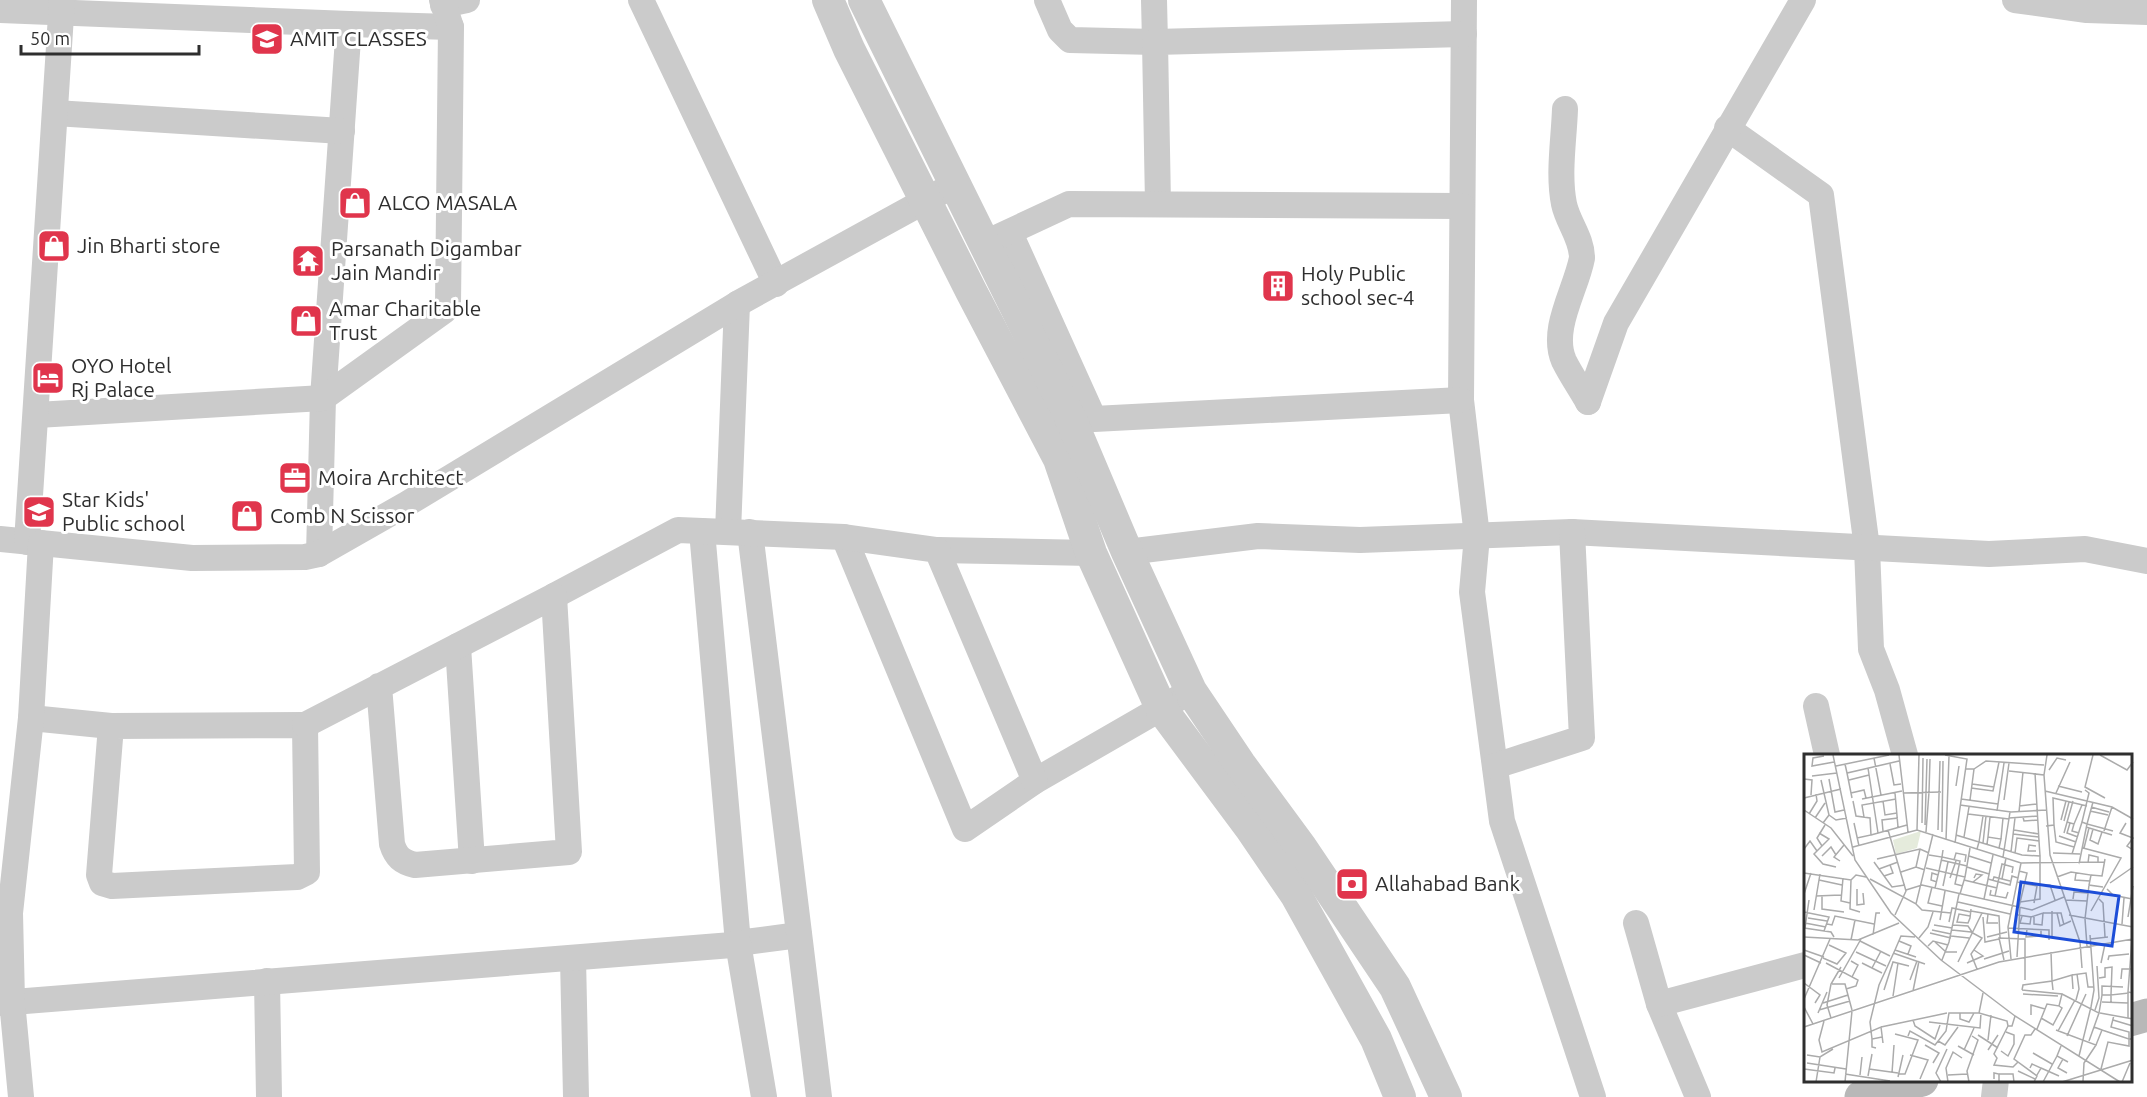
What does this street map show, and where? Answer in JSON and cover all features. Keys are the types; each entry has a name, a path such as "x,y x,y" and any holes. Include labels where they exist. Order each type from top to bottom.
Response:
{"main road":[{"path":"2132,1019 2147,1015"},
{"path":"1862,1097 1915,1082"}],"street":[{"path":"641,0 776,284"},
{"path":"828,0 849,49 1059,459 1091,554 1161,708 1251,829 1296,895 1376,1039 1400,1097"},
{"path":"864,0 954,186 997,237 1094,419 1461,400"},
{"path":"1047,0 1060,30 1070,40 1155,42 1464,34"},
{"path":"1154,0 1158,204"},
{"path":"1464,0 1461,400 1477,536 1472,592 1502,821 1593,1097"},
{"path":"1565,109 1562,191 1568,217 1582,248 1582,258 1561,328 1561,343 1564,361 1588,402 1616,323 1803,0"},
{"path":"2017,1 2088,5 2147,12"},
{"path":"0,10 61,6 349,24 451,8 448,305 441,314 323,398 37,415"},
{"path":"21,1097 6,1002 10,913 31,718 37,415 61,6"},
{"path":"319,554 323,398 349,24"},
{"path":"54,113 342,131"},
{"path":"1727,128 1821,195 1867,548 1871,649 1905,754"},
{"path":"0,539 192,558 305,557 319,554 737,304 954,186"},
{"path":"997,237 1069,204 1462,206"},
{"path":"997,237 1127,552 1191,691 1240,764 1301,847 1395,987 1446,1097"},
{"path":"737,304 739,532 799,935 819,1097"},
{"path":"31,718 111,726 305,725 678,530 844,537 937,550 1091,554"},
{"path":"702,531 738,942 764,1097"},
{"path":"1495,766 1582,738 1572,532"},
{"path":"1127,552 1258,536 1360,540 1572,532 1989,554 2085,549 2147,561"},
{"path":"844,537 965,829 1035,781 1191,691"},
{"path":"937,550 1035,781"},
{"path":"380,686 392,844 397,856 415,865 569,852 554,596"},
{"path":"458,646 472,861"},
{"path":"1816,706 1827,754"},
{"path":"111,726 99,875 102,883 112,886 303,876 308,866 305,725"},
{"path":"1636,923 1659,1004 1698,1097"},
{"path":"6,1002 732,945 738,942 799,935"},
{"path":"573,958 576,1097"},
{"path":"1659,1004 1804,965"},
{"path":"267,981 270,1097"},
{"path":"1994,1097 1996,1082"}],"place":[{"name":"AMIT CLASSES","path":"267,39"},
{"name":"ALCO MASALA","path":"355,203"},
{"name":"Jin Bharti store","path":"54,246"},
{"name":"Parsanath Digambar Jain Mandir","path":"308,261"},
{"name":"Holy Public school sec-4","path":"1278,286"},
{"name":"Amar Charitable Trust","path":"306,321"},
{"name":"OYO Hotel Rj Palace","path":"48,378"},
{"name":"Moira Architect","path":"295,478"},
{"name":"Star Kids' Public school","path":"39,512"},
{"name":"Comb N Scissor","path":"247,516"},
{"name":"Allahabad Bank","path":"1352,884"}]}
